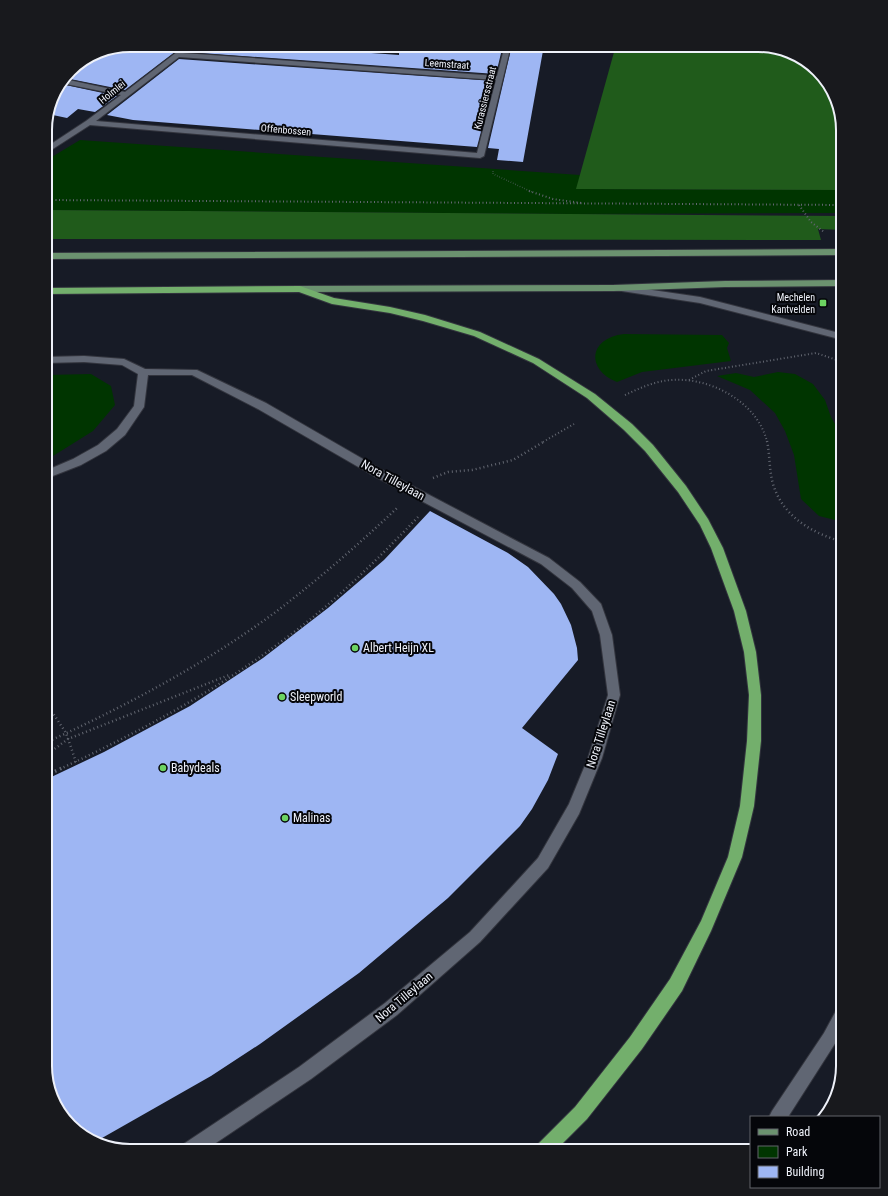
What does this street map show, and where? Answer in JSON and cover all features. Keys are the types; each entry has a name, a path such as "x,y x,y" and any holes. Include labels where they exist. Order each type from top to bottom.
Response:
{"highway":[{"path":"52,291 300,289 332,301 425,318 477,334 536,361 591,396 628,427 649,448 682,489 704,522 717,548 740,611 750,652 754,695 754,726 747,806 735,857 706,926 676,985 636,1043 581,1113 550,1144"}],"main road":[{"path":"52,256 836,252"},
{"path":"300,289 614,288 725,284 836,283"}],"street":[{"name":"Holmlei","path":"52,147 89,123 181,52"},
{"name":"Kurassiersstraat","path":"480,156 506,52"},
{"name":"Leemstraat","path":"177,55 500,78"},
{"path":"69,82 125,94"},
{"name":"Offenbossen","path":"89,123 480,156"},
{"path":"614,288 700,300 836,335"},
{"name":"Nora Tilleylaan","path":"52,360 84,359 124,362 143,372 194,372 262,406 378,473 545,561 576,585 597,608 606,635 614,695 595,758 574,809 543,863 475,937 392,1009 306,1074 199,1144"},
{"path":"52,472 90,455 102,448 121,432 139,407 143,372"},
{"path":"779,1116 836,1028"}],"path":[{"path":"480,156 495,157 493,174 521,188 553,199 592,204"},
{"path":"52,200 836,205"},
{"path":"799,205 811,222 829,236"},
{"path":"689,380 706,370 816,354 836,360"},
{"path":"622,396 649,384 672,379 689,380 712,387 737,399 753,413 764,430 770,457 772,481 783,505 799,524 824,537 836,540"},
{"path":"429,480 448,472 472,470 513,460 574,424"},
{"path":"52,740 132,700 195,666 278,610 324,574 373,531 397,507"},
{"path":"52,773 76,762 185,704 262,657 326,607 396,541 423,513"},
{"path":"52,751 68,739 235,673"},
{"path":"52,712 72,746 76,762"}],"green space":[{"path":"614,52 763,52 783,56 805,68 813,75 820,83 830,100 836,130 836,190 576,189"},
{"path":"80,140 580,175 577,189 836,190 836,213 572,214 52,210 52,157"},
{"path":"52,210 836,216 836,230 818,229 821,240 52,239"},
{"path":"624,334 722,335 729,343 727,348 731,361 642,372 617,382 607,377 600,370 596,363 595,355 603,342 612,337"},
{"path":"778,372 795,374 813,384 825,400 836,426 836,520 819,516 801,499 794,455 785,431 775,413 750,390 717,376 736,373 754,377"},
{"path":"91,374 111,386 115,405 93,431 52,457 52,375"}],"building":[{"path":"125,52 175,52 125,90 71,79 87,65 100,58 110,55"},
{"path":"187,52 357,52 399,55 399,52 501,52 496,74"},
{"path":"510,52 543,52 523,162 497,160 499,149 488,148"},
{"path":"179,59 494,81 477,147 133,120 107,115"},
{"path":"66,85 117,96 95,112 78,109 67,118 54,115 58,100"},
{"name":"Malinas","path":"430,511 508,553 528,567 554,594 561,604 571,625 577,648 578,660 522,728 558,754 548,780 532,809 520,826 448,898 359,973 260,1044 211,1076 100,1138 83,1128 68,1113 58,1096 53,1076 52,777 104,752 190,706 263,658 328,608 384,560"}],"place":[{"name":"Mechelen Kantvelden","path":"823,303"},
{"name":"Albert Heijn XL","path":"355,648"},
{"name":"Sleepworld","path":"282,697"},
{"name":"Babydeals","path":"163,768"},
{"name":"Malinas","path":"285,818"}]}
